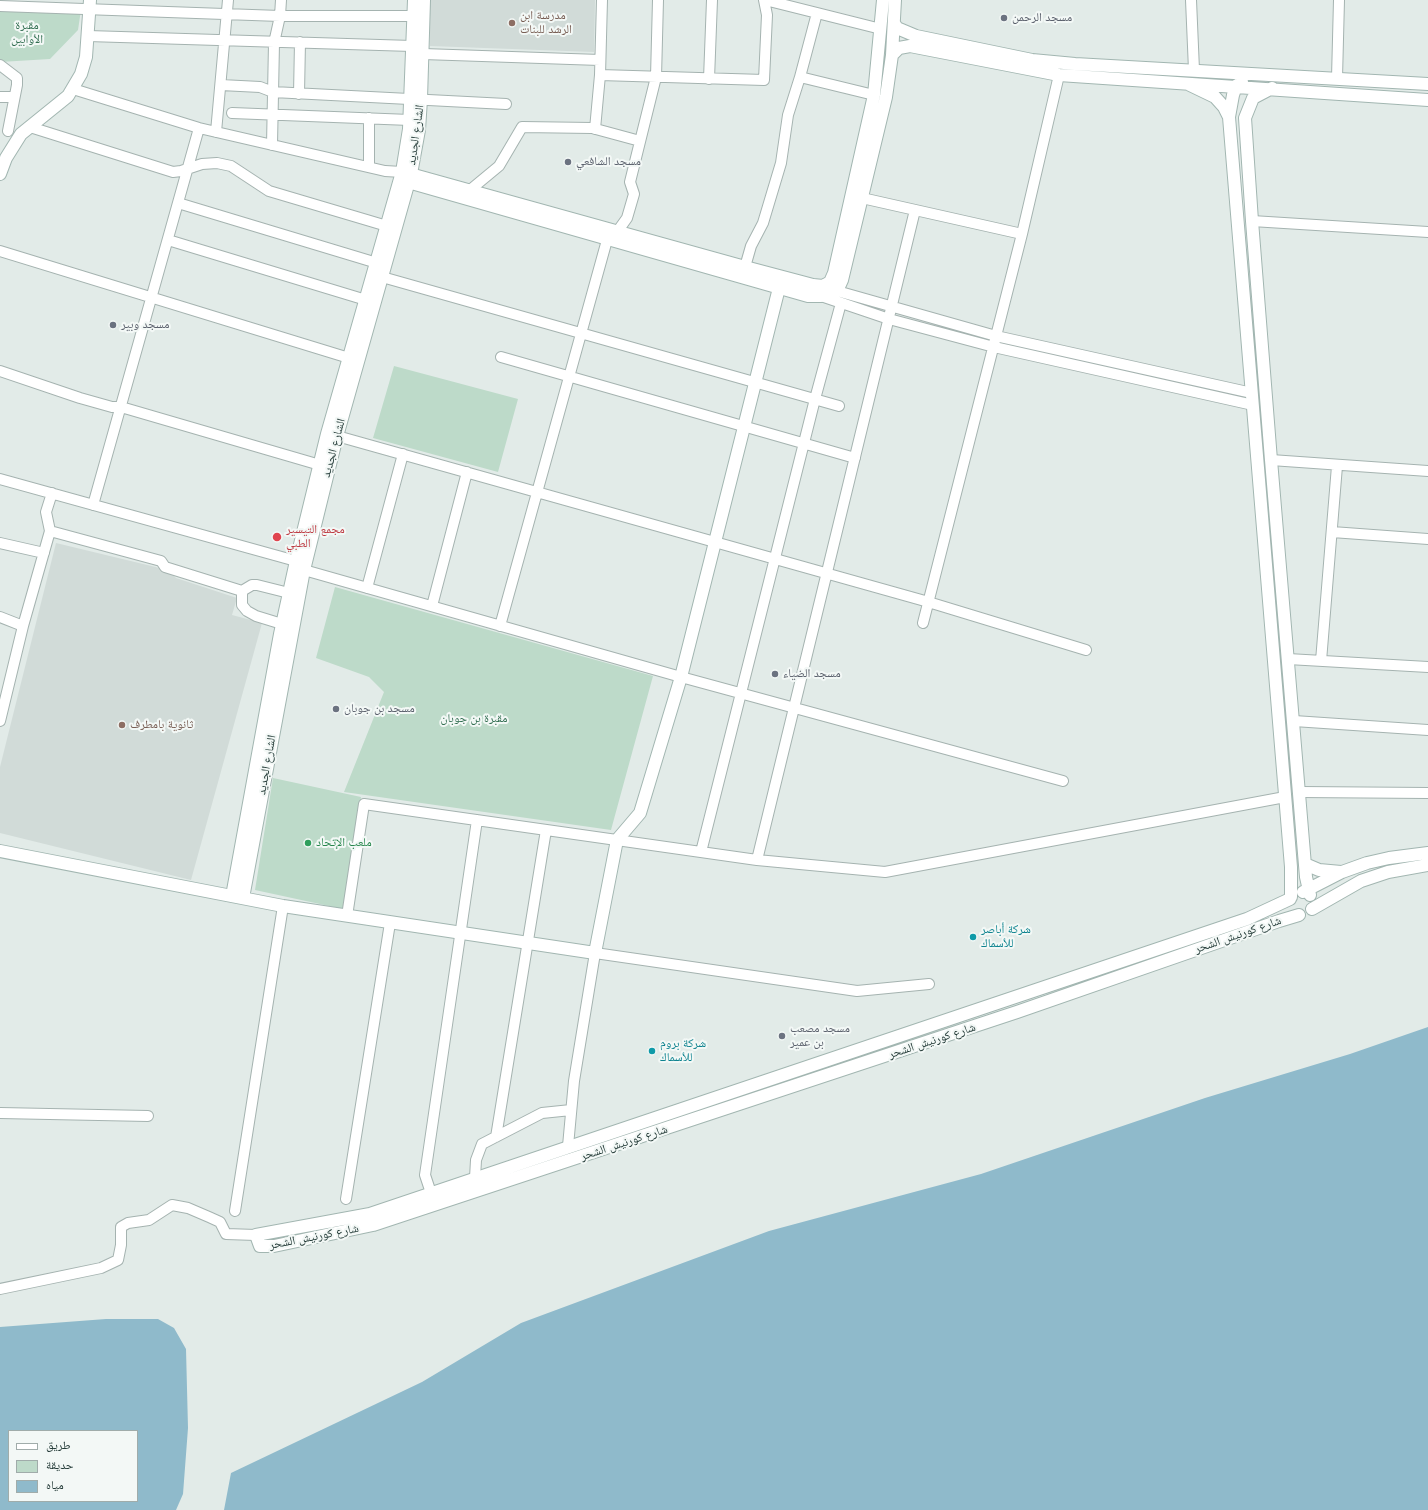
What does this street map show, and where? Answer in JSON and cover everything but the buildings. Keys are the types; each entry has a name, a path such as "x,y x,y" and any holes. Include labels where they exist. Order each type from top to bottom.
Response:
{"street":[{"path":"216,132 228,0"},
{"path":"272,145 274,43 280,16 281,0"},
{"name":"الشارع الجديد","path":"237,897 282,624 289,593 337,436 378,276 419,130 412,46 414,0"},
{"name":"الشارع الجديد","path":"237,897 298,566 320,465 366,300 378,276 377,263 387,226 405,177 410,120 416,99 422,54 424,0"},
{"path":"595,129 600,75 602,0"},
{"path":"617,232 627,218 634,194 630,182 656,77 658,0"},
{"path":"709,79 712,0"},
{"path":"600,75 764,80 767,15 764,0 881,29"},
{"path":"883,0 890,17 897,28 909,34 944,48 1059,75 1272,88 1428,100"},
{"path":"836,291 842,280 886,97 892,55 890,17 895,0"},
{"path":"1191,0 1194,70"},
{"path":"1337,78 1339,0"},
{"path":"0,174 6,158 26,130 68,96 81,74 86,57 90,4"},
{"path":"0,6 90,4 280,16 413,16"},
{"path":"745,267 751,246 762,223 780,163 788,114 817,13"},
{"path":"405,177 470,190 745,267 822,286 830,282 834,273 874,95 881,29 890,17"},
{"path":"88,36 274,43 300,42 412,46"},
{"path":"299,94 300,42"},
{"path":"892,55 899,48 910,46 944,48 1032,60 1076,64 1428,84"},
{"path":"422,54 600,60"},
{"path":"0,65 17,78 17,85 4,131 26,130 173,172 181,172 188,168 217,163 231,166 269,191 387,226"},
{"path":"1224,72 1236,86 1245,118 1254,250 1300,792 1307,892 1313,902 1312,909"},
{"path":"1228,117 1236,86 1252,74"},
{"path":"923,623 994,347 1059,75"},
{"path":"800,76 874,95"},
{"path":"1410,98 1411,83"},
{"path":"1188,84 1216,97 1224,107 1228,117 1291,867 1290,909 1299,915 1306,914 1312,909 1361,881 1388,872 1428,865"},
{"path":"221,85 260,87 273,92 299,94 506,104"},
{"path":"1245,118 1253,98 1272,88"},
{"path":"73,89 199,128 385,171 607,240 808,296 821,296 836,291 996,336 1252,399"},
{"path":"0,97 13,97"},
{"path":"232,113 410,120"},
{"path":"369,118 369,168"},
{"path":"470,190 499,166 522,127 595,129 640,141"},
{"path":"93,505 199,128"},
{"path":"862,198 1022,234"},
{"path":"178,203 377,263"},
{"path":"757,860 915,210"},
{"path":"1252,220 1428,232"},
{"path":"168,240 366,300"},
{"path":"500,626 607,240"},
{"path":"0,250 349,358"},
{"path":"1240,250 1254,250"},
{"path":"378,276 839,406"},
{"path":"568,1146 574,1082 594,953 617,840 640,813 681,677 779,288"},
{"path":"821,296 889,319 994,347 1252,399"},
{"path":"701,852 803,444 841,303"},
{"path":"501,357 855,458"},
{"path":"0,371 80,398 112,407 121,407 320,465"},
{"path":"337,436 715,542 1086,650"},
{"path":"367,588 403,454"},
{"path":"1272,460 1428,472"},
{"path":"1322,661 1337,466"},
{"path":"432,606 467,472"},
{"path":"0,479 93,505 367,588 500,626 740,694 1063,781"},
{"path":"0,722 50,531 46,512 52,493"},
{"path":"50,531 161,561 165,567 242,591 252,585 257,585 289,593"},
{"path":"1332,532 1428,539"},
{"path":"0,543 44,553"},
{"path":"242,591 242,604 247,611 282,624"},
{"path":"0,617 24,626"},
{"path":"1288,659 1428,667"},
{"path":"1294,721 1428,730"},
{"path":"1300,792 1428,793"},
{"path":"347,916 364,804 757,860 885,872 1285,797"},
{"path":"431,1193 424,1174 477,820"},
{"path":"496,1137 546,830"},
{"path":"0,850 283,906 528,944 857,991 929,984"},
{"path":"1290,898 1296,892 1307,892 1342,872 1378,860 1428,853"},
{"path":"1305,864 1327,871 1342,872"},
{"name":"شارع كورنيش الشحر","path":"1290,898 1247,918 370,1214 256,1235 260,1246 274,1246 373,1225 710,1115 1017,1012 1279,920 1299,915"},
{"path":"235,1210 283,906"},
{"path":"346,1199 390,923"},
{"path":"1010,998 1017,1012"},
{"path":"705,1101 710,1115"},
{"path":"475,1178 476,1160 482,1144 542,1113 571,1110"},
{"path":"0,1113 148,1116"},
{"path":"0,1289 101,1268 118,1260 121,1245 121,1227 128,1223 149,1220 172,1205 188,1208 220,1222 226,1234 256,1235"}],"shaded area":[{"name":"مدرسة ابن الرشد للبنات","path":"430,0 595,0 594,52 430,46"},
{"name":"ثانوية بامطرف","path":"56,543 168,570 176,578 237,598 232,615 262,623 191,880 0,833 0,767"}],"green space":[{"name":"مقبرة الأوابين","path":"0,7 81,10 78,30 50,59 0,62"},
{"path":"394,366 518,399 498,472 373,438"},
{"name":"مقبرة بن جوبان","path":"335,587 653,676 611,830 344,792 384,692 369,677 316,658"},
{"name":"ملعب الإتحاد","path":"273,778 361,797 343,909 255,890"}],"water":[{"path":"1428,1027 1428,1510 224,1510 231,1473 422,1382 521,1323 769,1231 981,1174 1205,1098 1350,1054"},
{"path":"106,1319 158,1319 174,1328 186,1349 188,1428 183,1494 176,1510 0,1510 0,1327"}],"place":[{"name":"مسجد الرحمن","path":"1004,18"},
{"name":"مدرسة ابن الرشد للبنات","path":"512,23"},
{"name":"مسجد الشافعي","path":"568,162"},
{"name":"مسجد وبير","path":"113,325"},
{"name":"مجمع التيسير الطبي","path":"277,537"},
{"name":"مسجد الضياء","path":"775,674"},
{"name":"مسجد بن جوبان","path":"336,709"},
{"name":"ثانوية بامطرف","path":"122,725"},
{"name":"ملعب الإتحاد","path":"308,843"},
{"name":"شركة أباصر للأسماك","path":"973,937"},
{"name":"مسجد مصعب بن عمير","path":"782,1036"},
{"name":"شركة بروم للأسماك","path":"652,1051"}]}
